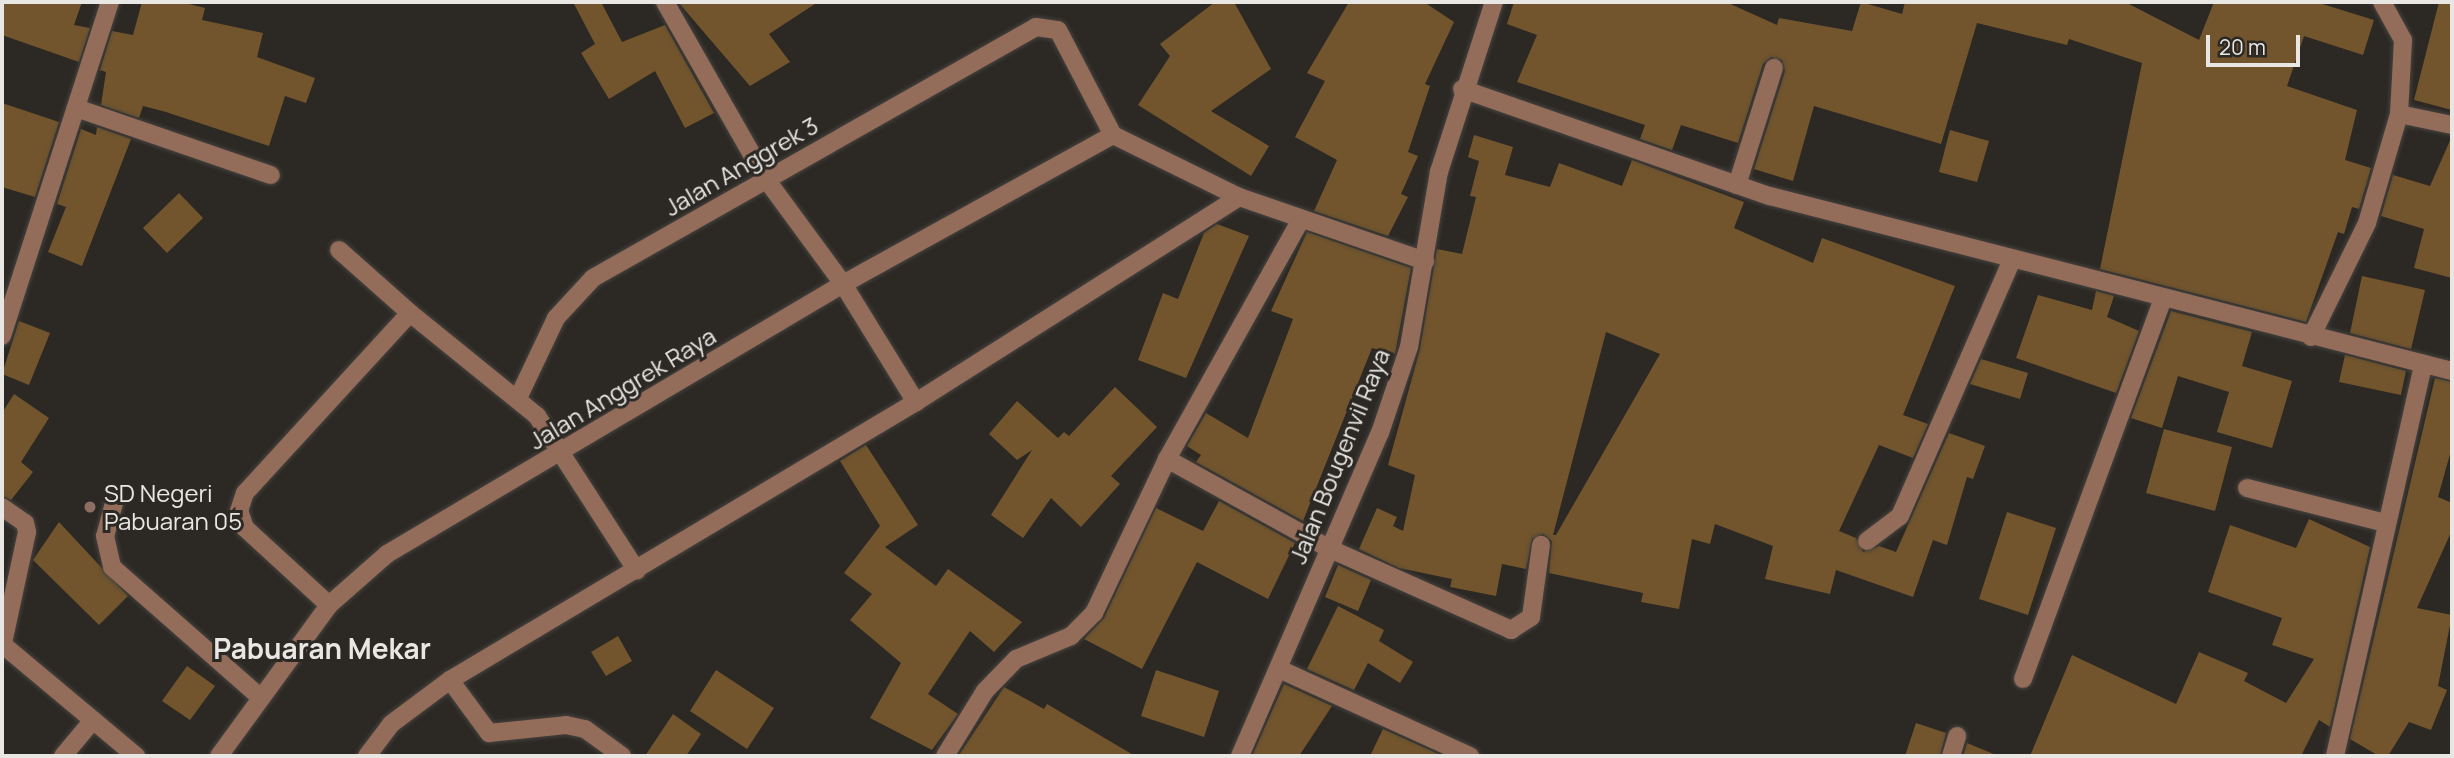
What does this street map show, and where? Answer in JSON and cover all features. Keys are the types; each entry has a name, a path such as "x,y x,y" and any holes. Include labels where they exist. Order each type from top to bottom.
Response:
{"street":[{"path":"3,329 110,2"},
{"path":"665,2 766,179 842,284 916,402"},
{"name":"Jalan Bougenvil Raya","path":"1240,756 1380,433 1409,348 1439,172 1462,89 1494,2"},
{"path":"2311,337 2367,223 2399,114 2403,40 2382,2"},
{"name":"Jalan Anggrek 3","path":"519,396 571,296 766,179 1036,27 1058,30 1113,135"},
{"path":"1737,185 1773,68"},
{"path":"1462,89 1737,185 2011,262 2452,371"},
{"path":"76,108 271,175"},
{"path":"2399,114 2452,125"},
{"path":"1113,135 1239,197 1300,221 1425,261"},
{"name":"Jalan Anggrek Raya","path":"219,756 329,605 387,554 564,453 842,284 1113,135"},
{"path":"367,756 391,724 450,680 637,571 916,402 1239,197"},
{"path":"946,756 985,691 1016,659 1070,636 1094,613 1167,459 1300,221"},
{"path":"340,250 410,313 519,396 564,453 637,571"},
{"path":"1867,541 1900,516 2011,262"},
{"path":"2023,679 2164,299"},
{"path":"329,605 245,528 239,511 245,493 410,313"},
{"path":"2335,756 2385,523 2423,364"},
{"path":"1167,459 1328,548 1511,630 1531,617 1541,545"},
{"path":"2247,488 2385,523"},
{"path":"114,503 105,536 112,567 261,698"},
{"path":"2,507 25,523 27,532 3,646 136,756"},
{"path":"1279,669 1470,756"},
{"path":"450,680 489,733 566,725 585,729 622,756"},
{"path":"63,756 93,720"},
{"path":"1951,756 1957,736"}],"building":[{"path":"2,2 82,2 74,25 90,28 79,62 2,35"},
{"path":"142,2 181,2 205,8 202,20 263,33 257,57 315,78 306,103 285,96 269,146 143,106 139,118 101,105 106,72 100,70 112,31 133,35"},
{"path":"573,2 601,2 622,42 665,25 714,113 685,128 655,71 609,99 581,53 595,44"},
{"path":"678,2 818,2 769,34 790,62 750,86"},
{"path":"1215,2 1234,2 1271,69 1211,111 1269,146 1251,176 1138,105 1170,56 1160,44"},
{"path":"1349,2 1424,2 1454,22 1425,84 1430,86 1408,152 1418,156 1401,194 1408,197 1388,236 1314,211 1337,160 1295,137 1325,81 1307,73"},
{"path":"1514,2 1726,2 1777,25 1779,18 1852,31 1861,2 1902,14 1905,2 2125,2 2199,40 2214,2 2316,2 2374,20 2363,55 2304,36 2287,86 2357,110 2345,160 2371,168 2359,209 2352,207 2344,234 2338,232 2306,322 2100,269 2142,63 2069,39 2067,45 1977,23 1941,144 1814,106 1793,181 1754,169 1785,71 1782,60 1771,57 1763,64 1738,143 1681,125 1672,150 1640,139 1645,125 1517,82 1537,35 1507,24"},
{"path":"2439,2 2452,2 2452,110 2414,100"},
{"path":"2,103 59,122 35,197 2,187"},
{"path":"97,127 131,139 82,266 48,252 66,207 57,204 81,129 96,135"},
{"path":"1950,130 1989,141 1977,182 1939,172"},
{"path":"1474,135 1513,147 1505,175 1550,187 1559,163 1622,186 1632,160 1744,202 1734,228 1813,263 1822,238 1955,286 1903,415 1928,424 1913,458 1879,445 1839,531 1856,538 1863,552 1879,546 1896,552 1949,433 1985,446 1973,479 1967,477 1947,545 1933,540 1913,597 1836,570 1830,594 1765,579 1773,546 1715,524 1710,544 1692,539 1679,609 1641,602 1643,593 1549,573 1552,541 1543,534 1532,539 1526,569 1502,564 1496,596 1450,587 1452,579 1399,568 1359,549 1377,508 1397,517 1393,526 1403,531 1415,475 1388,465 1420,349 1437,249 1462,254 1476,197 1470,196 1479,161 1468,157","holes":["1606,332 1660,354 1556,535 1553,535"]},
{"path":"2452,136 2452,278 2414,268 2424,229 2381,216 2393,175 2430,186"},
{"path":"179,193 203,218 167,253 143,228"},
{"path":"1217,224 1249,236 1186,378 1138,360 1163,293 1178,299 1204,233"},
{"path":"1307,232 1411,268 1395,354 1372,348 1303,521 1196,462 1201,455 1187,446 1206,413 1248,438 1293,319 1271,311"},
{"path":"2362,276 2425,290 2411,349 2350,333"},
{"path":"2096,291 2114,296 2107,317 2139,331 2116,393 2016,358 2038,295 2092,310"},
{"path":"2171,311 2252,332 2242,366 2292,381 2272,448 2217,432 2229,392 2178,376 2162,428 2131,418"},
{"path":"19,321 50,333 29,385 2,374"},
{"path":"2345,355 2406,371 2401,395 2339,382"},
{"path":"1981,359 2028,373 2020,399 1970,384"},
{"path":"2435,378 2452,382 2452,447 2438,497 2452,503 2452,530 2417,608 2452,615 2438,686 2447,690 2431,730 2409,722 2388,756 2379,756 2350,739"},
{"path":"1115,387 1157,427 1111,476 1120,484 1081,527 1051,498 1023,538 991,515 1032,450 1017,460 989,434 1017,401 1058,438 1064,432 1069,436"},
{"path":"14,394 49,418 21,462 33,472 11,500 2,496 2,413"},
{"path":"2164,429 2232,447 2215,511 2146,493"},
{"path":"866,445 918,525 885,547 936,586 948,569 1022,622 994,652 970,631 928,694 958,714 932,750 870,718 901,663 850,620 872,594 844,573 880,526 840,461"},
{"path":"1219,501 1295,543 1268,599 1197,562 1142,669 1084,639 1104,618 1156,508 1203,531"},
{"path":"2007,512 2056,528 2028,615 1979,599"},
{"path":"2309,519 2370,547 2330,727 2319,720 2301,756 2030,756 2072,655 2176,704 2199,652 2248,673 2244,681 2286,703 2314,659 2272,645 2282,618 2208,592 2230,525 2296,548"},
{"path":"59,522 128,596 99,625 33,560"},
{"path":"1338,565 1371,580 1358,611 1325,597"},
{"path":"1338,606 1384,630 1379,641 1413,662 1400,683 1368,663 1354,690 1307,669"},
{"path":"618,636 632,661 606,676 591,652"},
{"path":"187,666 215,686 190,720 162,701"},
{"path":"716,670 774,708 747,749 690,711"},
{"path":"1156,670 1219,691 1204,737 1141,716"},
{"path":"1284,684 1332,706 1299,756 1252,756"},
{"path":"1004,687 1044,709 1047,704 1135,756 959,755"},
{"path":"673,714 701,734 686,756 645,756"},
{"path":"1916,723 1946,733 1940,756 1905,756"},
{"path":"1383,729 1443,756 1370,756"},
{"path":"1967,743 1996,755 1996,756 1963,756"}],"place":[{"name":"SD Negeri Pabuaran 05","path":"90,507"}],"district":[{"name":"Pabuaran Mekar","path":"322,648"}]}
